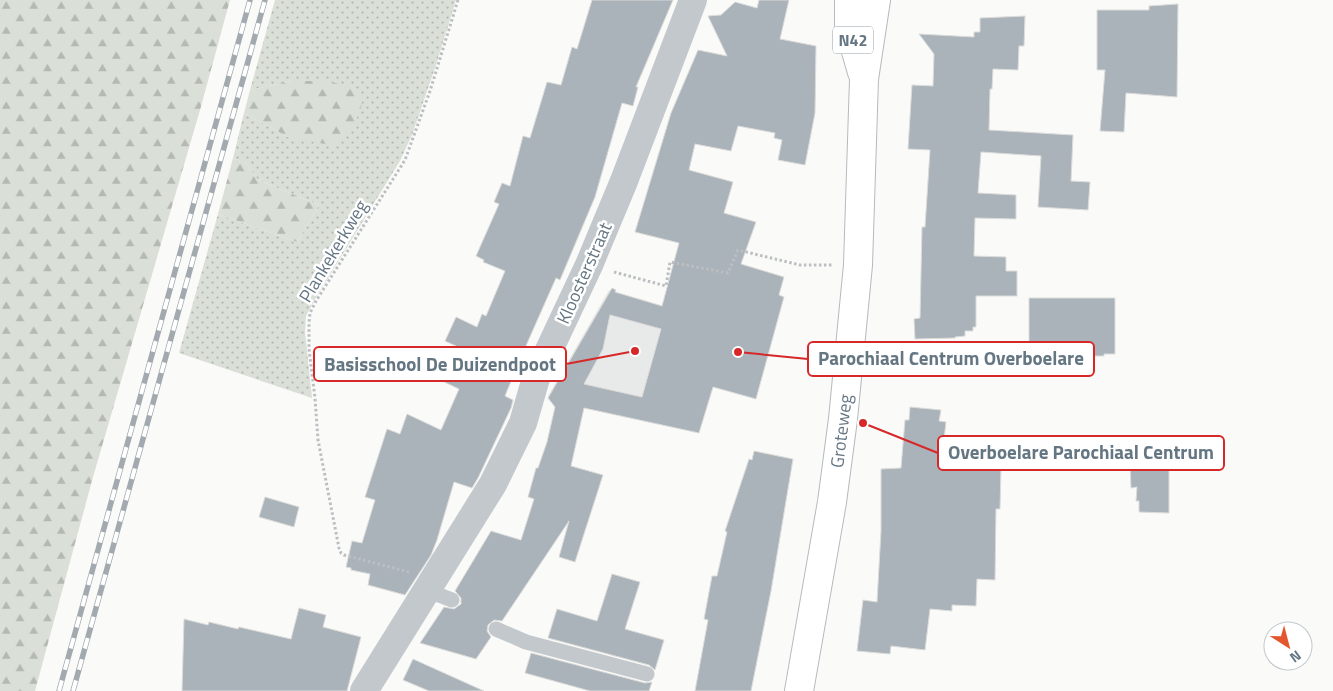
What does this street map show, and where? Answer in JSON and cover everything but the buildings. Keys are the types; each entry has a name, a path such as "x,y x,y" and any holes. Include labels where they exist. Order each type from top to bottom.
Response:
{"main road":[{"name":"Groteweg","path":"849,0 849,27 864,79"},
{"name":"Groteweg","path":"799,691 832,502 843,419 858,265 864,79 876,0"}],"street":[{"name":"Kloosterstraat","path":"364,691 493,484 522,423 536,378 589,265 624,181 693,0"}],"lane":[{"path":"429,584 452,600"},
{"path":"496,629 526,642 647,674"}],"path":[{"name":"Plankekerkweg","path":"429,584 344,555 339,548 318,440 308,333 310,313 316,302 405,160 430,91 458,0"},
{"path":"589,265 666,286 670,262 728,274 738,250 800,265 858,265"}],"shaded area":[{"path":"609,290 698,316 710,391 699,433 549,399 548,396"}],"green space":[{"path":"0,0 230,0 200,110 93,477 35,691 0,691"},
{"path":"275,0 456,0 412,135 400,161 306,316 305,332 312,398 179,353 218,214 297,242 319,205 258,180 246,163 233,158 244,113 290,138 327,81 292,81 250,90"},
{"path":"292,81 327,81 359,89 362,101 359,114 347,131 332,145 290,138 244,113 250,90"},
{"path":"233,158 246,163 258,180 319,205 297,242 218,214"}],"railway":[{"path":"59,691 250,0"},
{"path":"73,691 265,0"}],"place":[{"name":"Basisschool De Duizendpoot","path":"635,351"},
{"name":"Parochiaal Centrum Overboelare","path":"738,352"},
{"name":"Overboelare Parochiaal Centrum","path":"863,423"}]}
